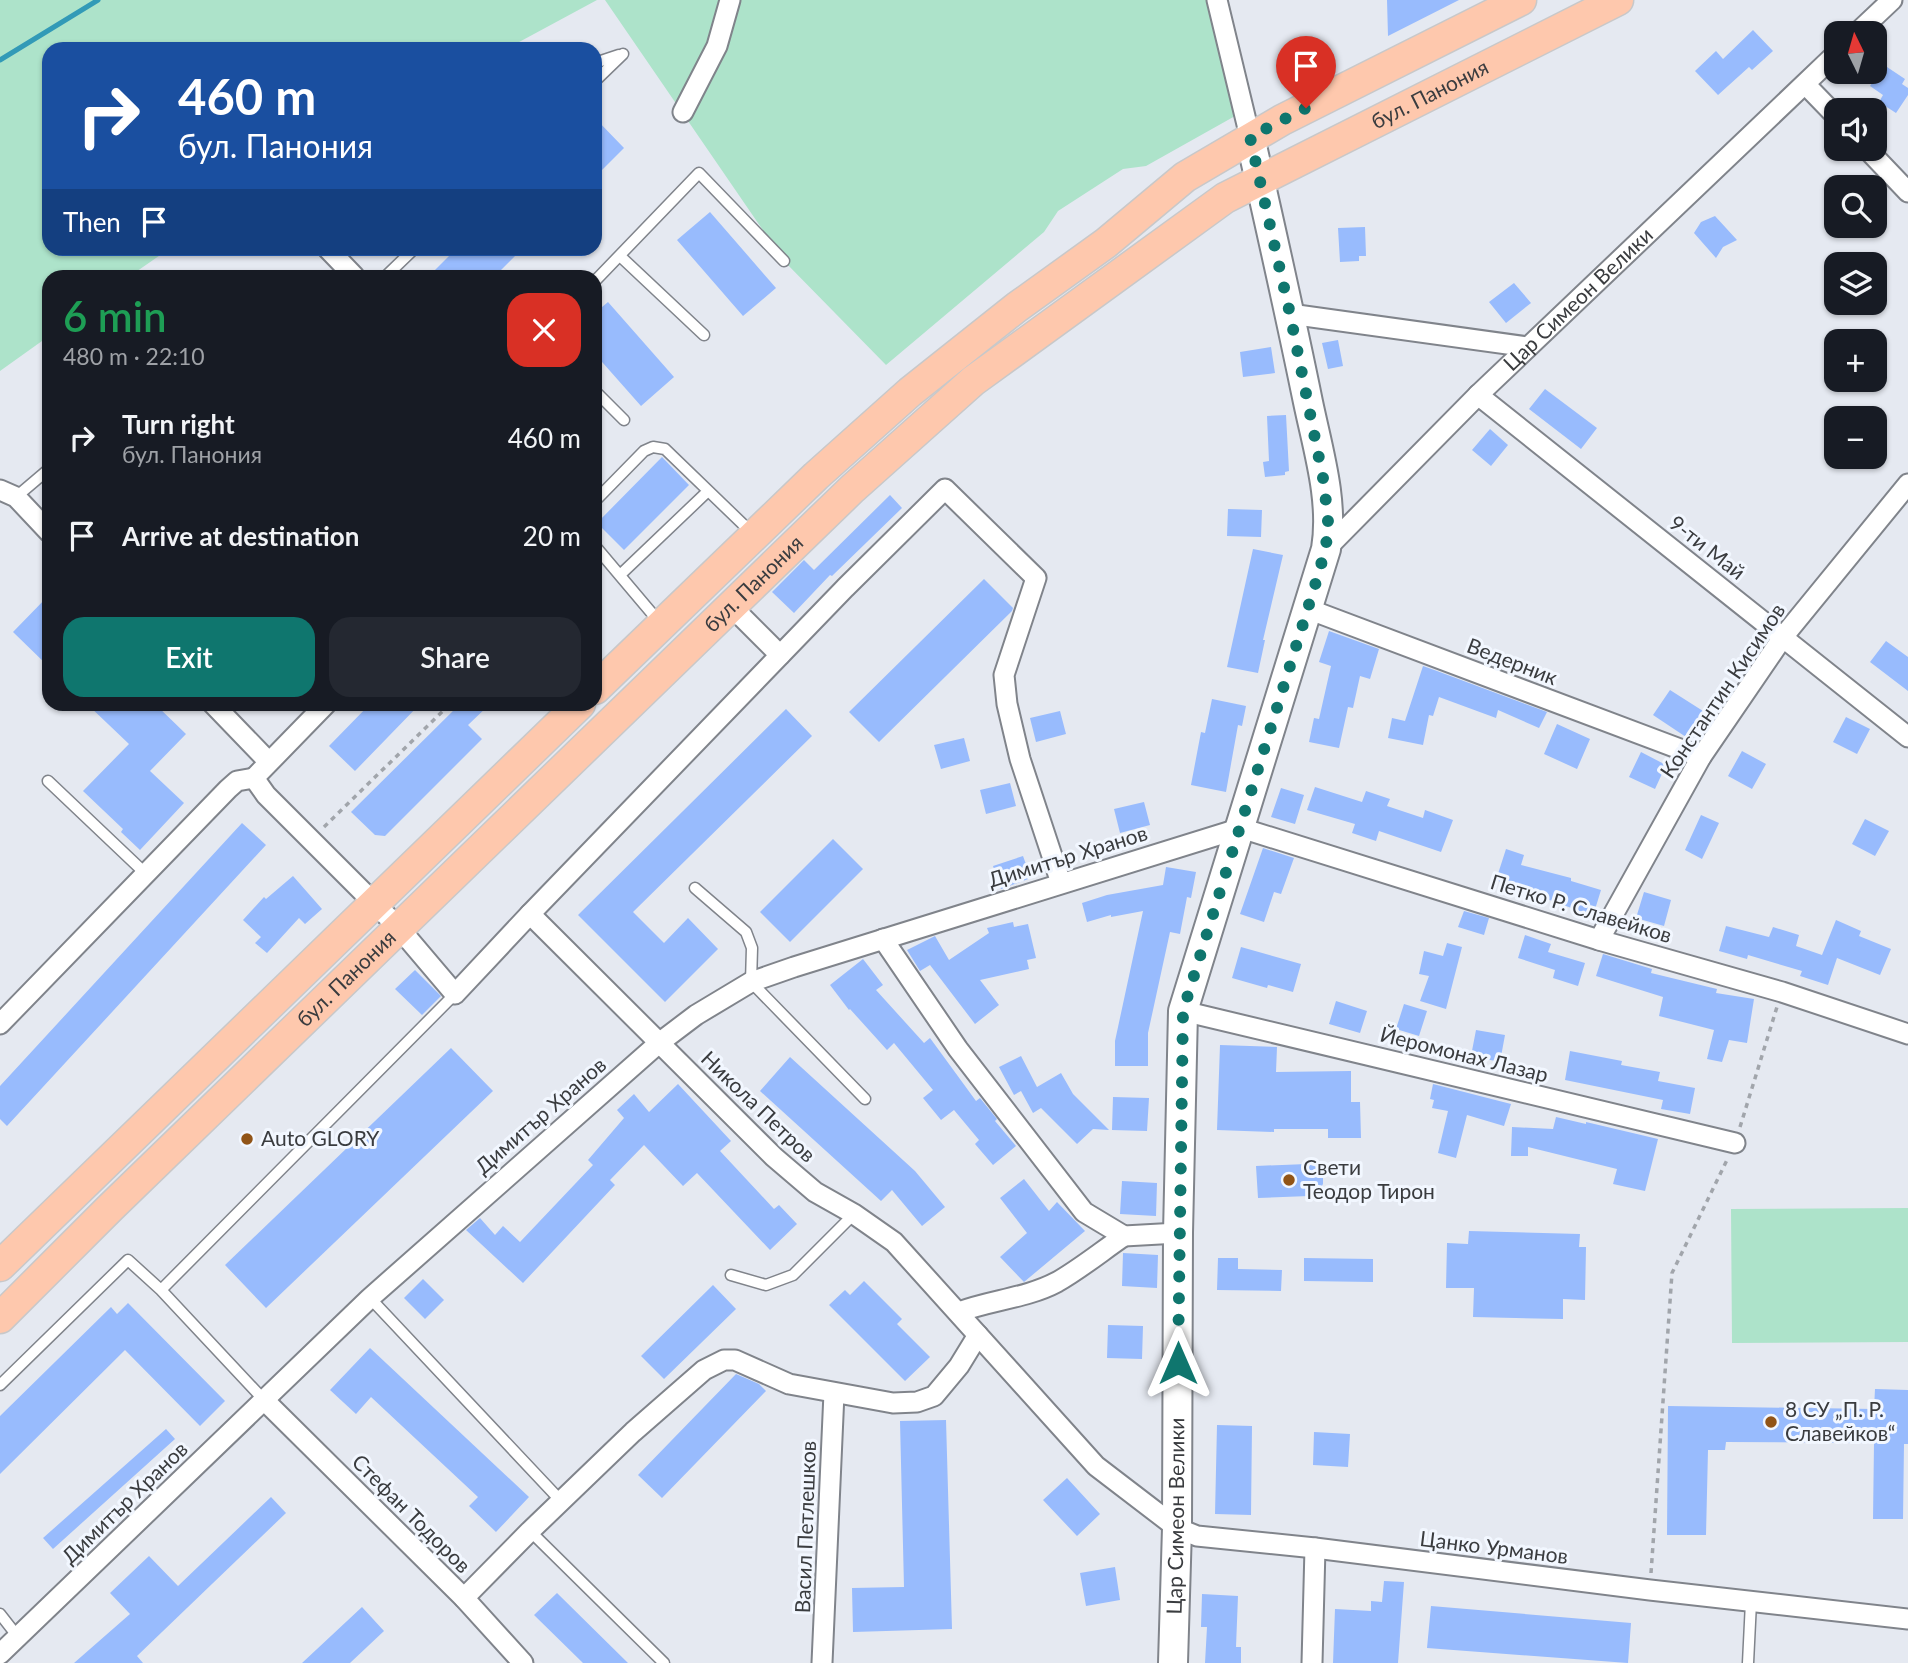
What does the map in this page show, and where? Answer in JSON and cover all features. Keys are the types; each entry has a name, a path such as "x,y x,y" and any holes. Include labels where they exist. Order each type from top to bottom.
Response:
{"main road":[{"name":"бул. Панония","path":"602,682 816,476 909,392 1017,306 1106,243 1185,177 1250,137 1521,0"},
{"name":"бул. Панония","path":"0,1318 852,489 973,380 1225,198 1618,0"},
{"name":"Цар Симеон Велики","path":"1173,1663 1183,1011 1308,609 1329,531 1324,483 1250,137"},
{"name":"бул. Панония","path":"0,1266 573,711"}],"street":[{"path":"683,112 717,46 730,0"},
{"path":"1217,0 1250,137"},
{"path":"1870,21 1892,0"},
{"name":"Цар Симеон Велики","path":"1326,549 1528,346 1824,66"},
{"path":"1805,84 1824,104"},
{"path":"1878,161 1908,192"},
{"path":"335,256 348,270"},
{"path":"1290,314 1528,346"},
{"name":"9-ти Май","path":"1478,395 1908,737"},
{"name":"Константин Кисимов","path":"1599,940 1701,757 1783,637 1908,484"},
{"path":"254,778 266,795 399,928 455,994 780,655 945,489 1036,578 1004,675 1007,704 1020,759 1061,883"},
{"path":"8,494 42,526"},
{"path":"731,606 780,655"},
{"name":"Ведерник","path":"1308,609 1701,757"},
{"path":"220,711 268,761"},
{"path":"0,1024 228,789 237,781 254,778 319,711"},
{"name":"Димитър Хранов","path":"0,1654 370,1298 659,1043 696,1015 751,982 1241,828"},
{"name":"Петко Р. Славейков","path":"1241,828 1599,940 1782,992 1908,1034"},
{"name":"Никола Петров","path":"530,914 774,1157 815,1192 854,1214 894,1242 1096,1466"},
{"path":"883,939 958,1049 1084,1212 1124,1236"},
{"name":"Йеромонах Лазар","path":"1183,1011 1735,1143"},
{"path":"959,1312 983,1303 1017,1297 1057,1282 1124,1236 1178,1233"},
{"path":"464,1598 633,1432 705,1370 724,1360 735,1360 789,1384 893,1403 917,1402 933,1395 959,1366 978,1335"},
{"name":"Васил Петлешков","path":"822,1663 834,1393"},
{"name":"Стефан Тодоров","path":"264,1400 464,1598 523,1663"},
{"name":"Цанко Урманов","path":"1096,1466 1177,1528 1197,1536 1908,1619"},
{"path":"1312,1663 1315,1548"}],"lane":[{"path":"602,61 623,54 602,74"},
{"path":"602,274 699,173 784,261"},
{"path":"392,270 407,256"},
{"path":"620,256 704,334"},
{"path":"602,398 624,420"},
{"path":"602,494 644,451 653,447 665,449 755,535"},
{"path":"8,494 42,472"},
{"path":"620,575 707,492"},
{"path":"602,554 662,625"},
{"path":"48,781 146,874"},
{"path":"695,888 746,932 752,948 751,982 866,1099"},
{"path":"161,1290 455,994"},
{"path":"731,1275 766,1285 793,1275 854,1214"},
{"path":"0,1385 128,1260 161,1290 264,1400"},
{"path":"370,1298 561,1501"},
{"path":"530,1531 664,1663"},
{"path":"1748,1663 1751,1602"},
{"path":"0,1614 18,1637"}],"path":[{"path":"312,839 443,711"},
{"path":"1650,1590 1672,1273 1735,1143 1782,992"}],"green space":[{"path":"0,0 597,0 519,42 42,42 42,256 159,256 139,270 42,270 42,341 0,371"},
{"path":"605,0 1217,0 1244,111 1146,166 1123,169 1058,211 1044,232 886,365 784,261"},
{"path":"1908,1208 1908,1342 1732,1343 1731,1209"}],"building":[{"path":"1387,0 1459,0 1388,36"},
{"path":"1753,30 1773,51 1752,70 1749,67 1718,95 1695,71 1716,51 1723,59"},
{"path":"1887,67 1905,79 1902,84 1908,88 1908,95 1896,113 1887,107 1887,98 1881,98 1883,95 1870,86 1887,84"},
{"path":"602,125 624,148 602,170"},
{"path":"710,212 776,288 743,316 677,240"},
{"path":"1715,216 1737,240 1723,247 1716,258 1694,233 1701,222"},
{"path":"1365,227 1366,256 1359,256 1359,261 1340,262 1338,228"},
{"path":"449,256 515,256 501,270 435,270"},
{"path":"1514,283 1531,303 1506,323 1489,302"},
{"path":"608,302 674,377 641,406 602,362 602,307"},
{"path":"1338,340 1343,366 1328,369 1322,343"},
{"path":"1271,347 1275,373 1243,377 1240,352"},
{"path":"1545,389 1597,428 1581,449 1529,409"},
{"path":"1286,415 1289,471 1285,472 1285,475 1265,477 1263,462 1269,461 1267,416"},
{"path":"1490,429 1508,445 1491,466 1472,450"},
{"path":"662,457 689,485 624,550 602,528 602,518"},
{"path":"890,495 902,508 830,575 794,613 772,592 804,560 814,570"},
{"path":"1228,509 1262,510 1261,537 1227,536"},
{"path":"1253,549 1283,555 1258,673 1227,667"},
{"path":"984,579 1013,608 1012,611 879,742 849,712"},
{"path":"42,602 42,660 13,632"},
{"path":"1329,631 1379,649 1370,679 1360,676 1353,708 1348,707 1339,748 1309,742 1314,718 1319,719 1331,666 1319,662"},
{"path":"1886,641 1908,657 1908,691 1870,662"},
{"path":"1423,666 1547,712 1539,728 1498,710 1496,718 1439,697 1433,716 1429,715 1423,745 1388,738 1392,718 1405,721"},
{"path":"1670,690 1703,711 1686,737 1653,715"},
{"path":"1212,699 1246,706 1242,726 1238,725 1226,792 1191,785 1201,732 1205,733"},
{"path":"786,709 812,736 633,912 664,943 688,918 718,949 665,1002 578,915"},
{"path":"94,711 162,711 186,734 150,771 184,803 140,850 121,832 123,829 83,791 129,744"},
{"path":"363,711 413,711 355,771 329,746"},
{"path":"453,711 483,711 468,725 482,739 385,836 375,835 351,812"},
{"path":"1060,711 1066,734 1036,742 1030,718"},
{"path":"1846,717 1870,729 1857,754 1833,742"},
{"path":"1557,724 1590,739 1577,769 1544,754"},
{"path":"964,738 970,761 941,769 934,745"},
{"path":"1742,751 1766,764 1752,789 1728,776"},
{"path":"1641,752 1666,765 1655,789 1629,777"},
{"path":"1010,783 1016,806 986,814 980,790"},
{"path":"1315,787 1362,802 1366,791 1390,799 1387,806 1423,818 1425,810 1453,820 1441,852 1379,831 1376,841 1352,833 1355,824 1307,810"},
{"path":"1281,788 1304,795 1295,824 1271,817"},
{"path":"1144,802 1150,825 1120,833 1114,809"},
{"path":"1701,815 1719,823 1702,859 1685,850"},
{"path":"1865,819 1889,831 1875,856 1852,844"},
{"path":"242,823 266,845 7,1126 0,1119 0,1086"},
{"path":"833,839 863,869 790,942 760,912"},
{"path":"1263,848 1294,858 1281,894 1274,892 1264,922 1240,914"},
{"path":"1506,849 1524,855 1521,865 1571,878 1571,881 1601,890 1593,916 1496,880"},
{"path":"1023,856 1031,878 1001,889 993,866"},
{"path":"1166,867 1196,872 1191,898 1187,897 1180,934 1170,932 1148,1033 1148,1066 1115,1066 1115,1041 1143,911 1111,915 1087,922 1082,903 1107,895 1163,885"},
{"path":"293,876 322,909 305,924 299,918 267,953 255,943 261,937 243,920 264,897 266,899"},
{"path":"1644,892 1671,900 1664,926 1636,918"},
{"path":"1464,911 1489,918 1484,935 1458,927"},
{"path":"1836,920 1861,931 1859,936 1891,949 1880,975 1837,958 1828,985 1800,976 1802,971 1748,955 1747,959 1719,951 1726,926 1769,937 1773,927 1799,935 1796,946 1822,955"},
{"path":"1013,922 1014,927 1028,924 1036,958 1027,960 1029,969 980,980 999,1005 975,1024 930,965 920,971 907,950 935,936 949,960 989,933 987,928"},
{"path":"1525,935 1551,944 1548,952 1585,963 1578,986 1553,978 1555,970 1518,958"},
{"path":"1447,943 1462,947 1446,1009 1420,1001 1429,976 1419,974 1424,951 1443,956"},
{"path":"1241,947 1301,964 1293,992 1232,978"},
{"path":"1603,954 1652,969 1651,973 1717,989 1716,993 1754,999 1747,1043 1729,1040 1722,1062 1707,1059 1714,1030 1659,1016 1663,997 1596,976"},
{"path":"863,959 883,985 876,990 924,1043 930,1038 976,1101 980,1098 1016,1146 993,1165 975,1144 979,1140 954,1110 941,1120 923,1098 933,1090 894,1043 887,1050 849,1010 830,985"},
{"path":"415,970 441,996 422,1015 395,989"},
{"path":"1336,1001 1367,1011 1360,1033 1329,1024"},
{"path":"1404,1004 1427,1011 1419,1036 1396,1029"},
{"path":"1476,1030 1505,1035 1500,1062 1471,1056"},
{"path":"1220,1045 1277,1047 1276,1072 1351,1071 1351,1102 1360,1102 1361,1138 1328,1138 1328,1129 1274,1129 1274,1132 1217,1130"},
{"path":"451,1048 493,1091 266,1308 225,1265"},
{"path":"1570,1051 1660,1072 1658,1081 1695,1088 1690,1114 1661,1109 1663,1100 1565,1080"},
{"path":"1021,1056 1037,1087 1061,1073 1073,1094 1109,1130 1093,1129 1077,1144 1041,1108 1033,1113 1021,1091 1014,1095 999,1067"},
{"path":"790,1057 915,1171 945,1207 922,1226 892,1190 881,1201 760,1091"},
{"path":"678,1084 731,1141 720,1151 774,1209 779,1205 797,1224 770,1250 697,1173 683,1186 644,1145 610,1180 615,1185 523,1283 466,1230 480,1218 495,1235 503,1226 520,1242 593,1165 588,1160 624,1118 617,1110 634,1094 649,1112"},
{"path":"1433,1084 1511,1104 1504,1126 1467,1115 1456,1158 1438,1153 1448,1111 1432,1108 1434,1100 1430,1099"},
{"path":"1113,1097 1149,1098 1147,1131 1112,1130"},
{"path":"1556,1117 1658,1139 1645,1191 1613,1184 1617,1169 1528,1147 1528,1156 1511,1156 1512,1127 1553,1129"},
{"name":"Свети Теодор Тирон","path":"1307,1164 1317,1167 1323,1174 1323,1184 1318,1192 1309,1196 1258,1198 1256,1166"},
{"path":"1024,1179 1049,1211 1057,1202 1085,1231 1024,1282 1000,1257 1027,1233 1000,1198"},
{"path":"1122,1181 1157,1183 1156,1216 1120,1214"},
{"path":"1469,1231 1580,1234 1579,1247 1586,1247 1585,1300 1563,1299 1563,1319 1473,1317 1474,1288 1446,1288 1447,1243 1468,1244"},
{"path":"1123,1253 1158,1255 1157,1288 1122,1286"},
{"path":"1218,1258 1238,1258 1238,1269 1282,1270 1281,1291 1217,1290"},
{"path":"1304,1258 1373,1259 1373,1282 1304,1281"},
{"path":"423,1279 444,1300 425,1319 404,1298"},
{"path":"864,1281 902,1319 897,1324 930,1357 905,1381 829,1305 845,1290 850,1295"},
{"path":"713,1285 736,1309 664,1379 641,1356"},
{"path":"128,1303 225,1401 200,1426 125,1350 0,1474 0,1416 111,1307 117,1314"},
{"path":"1108,1325 1143,1326 1142,1359 1107,1358"},
{"path":"370,1348 529,1497 496,1532 469,1506 478,1497 371,1397 356,1414 330,1390"},
{"path":"736,1374 759,1384 766,1391 662,1498 638,1475"},
{"path":"1875,1389 1908,1390 1903,1519 1873,1519 1874,1443 1726,1442 1725,1450 1708,1450 1706,1535 1667,1535 1668,1406 1874,1409"},
{"path":"946,1420 952,1629 853,1632 852,1588 904,1587 900,1421"},
{"path":"1217,1425 1252,1426 1251,1515 1215,1514"},
{"path":"166,1429 175,1439 53,1549 43,1538"},
{"path":"1314,1432 1350,1434 1348,1467 1313,1465"},
{"path":"1067,1478 1100,1514 1077,1536 1043,1500"},
{"path":"271,1497 286,1513 137,1656 143,1663 74,1663 130,1614 110,1593 149,1556 178,1586"},
{"path":"1115,1567 1120,1600 1086,1606 1080,1573"},
{"path":"1384,1581 1404,1582 1398,1663 1333,1663 1335,1609 1371,1611 1371,1601 1382,1602"},
{"path":"557,1593 628,1663 583,1663 534,1615"},
{"path":"1202,1594 1238,1596 1236,1647 1241,1647 1241,1663 1205,1663 1207,1627 1201,1627"},
{"path":"1431,1606 1631,1623 1628,1663 1427,1648"},
{"path":"362,1607 384,1631 350,1663 302,1663"}],"waterway":[{"path":"0,60 98,0"}],"place":[{"name":"Auto GLORY","path":"247,1139"},
{"name":"Свети Теодор Тирон","path":"1289,1180"},
{"name":"8 СУ „П. Р. Славейков“","path":"1771,1422"}],"route":[{"path":"1178,1363 1183,1011 1320,569 1329,531 1324,483 1250,137 1306,108"}]}
